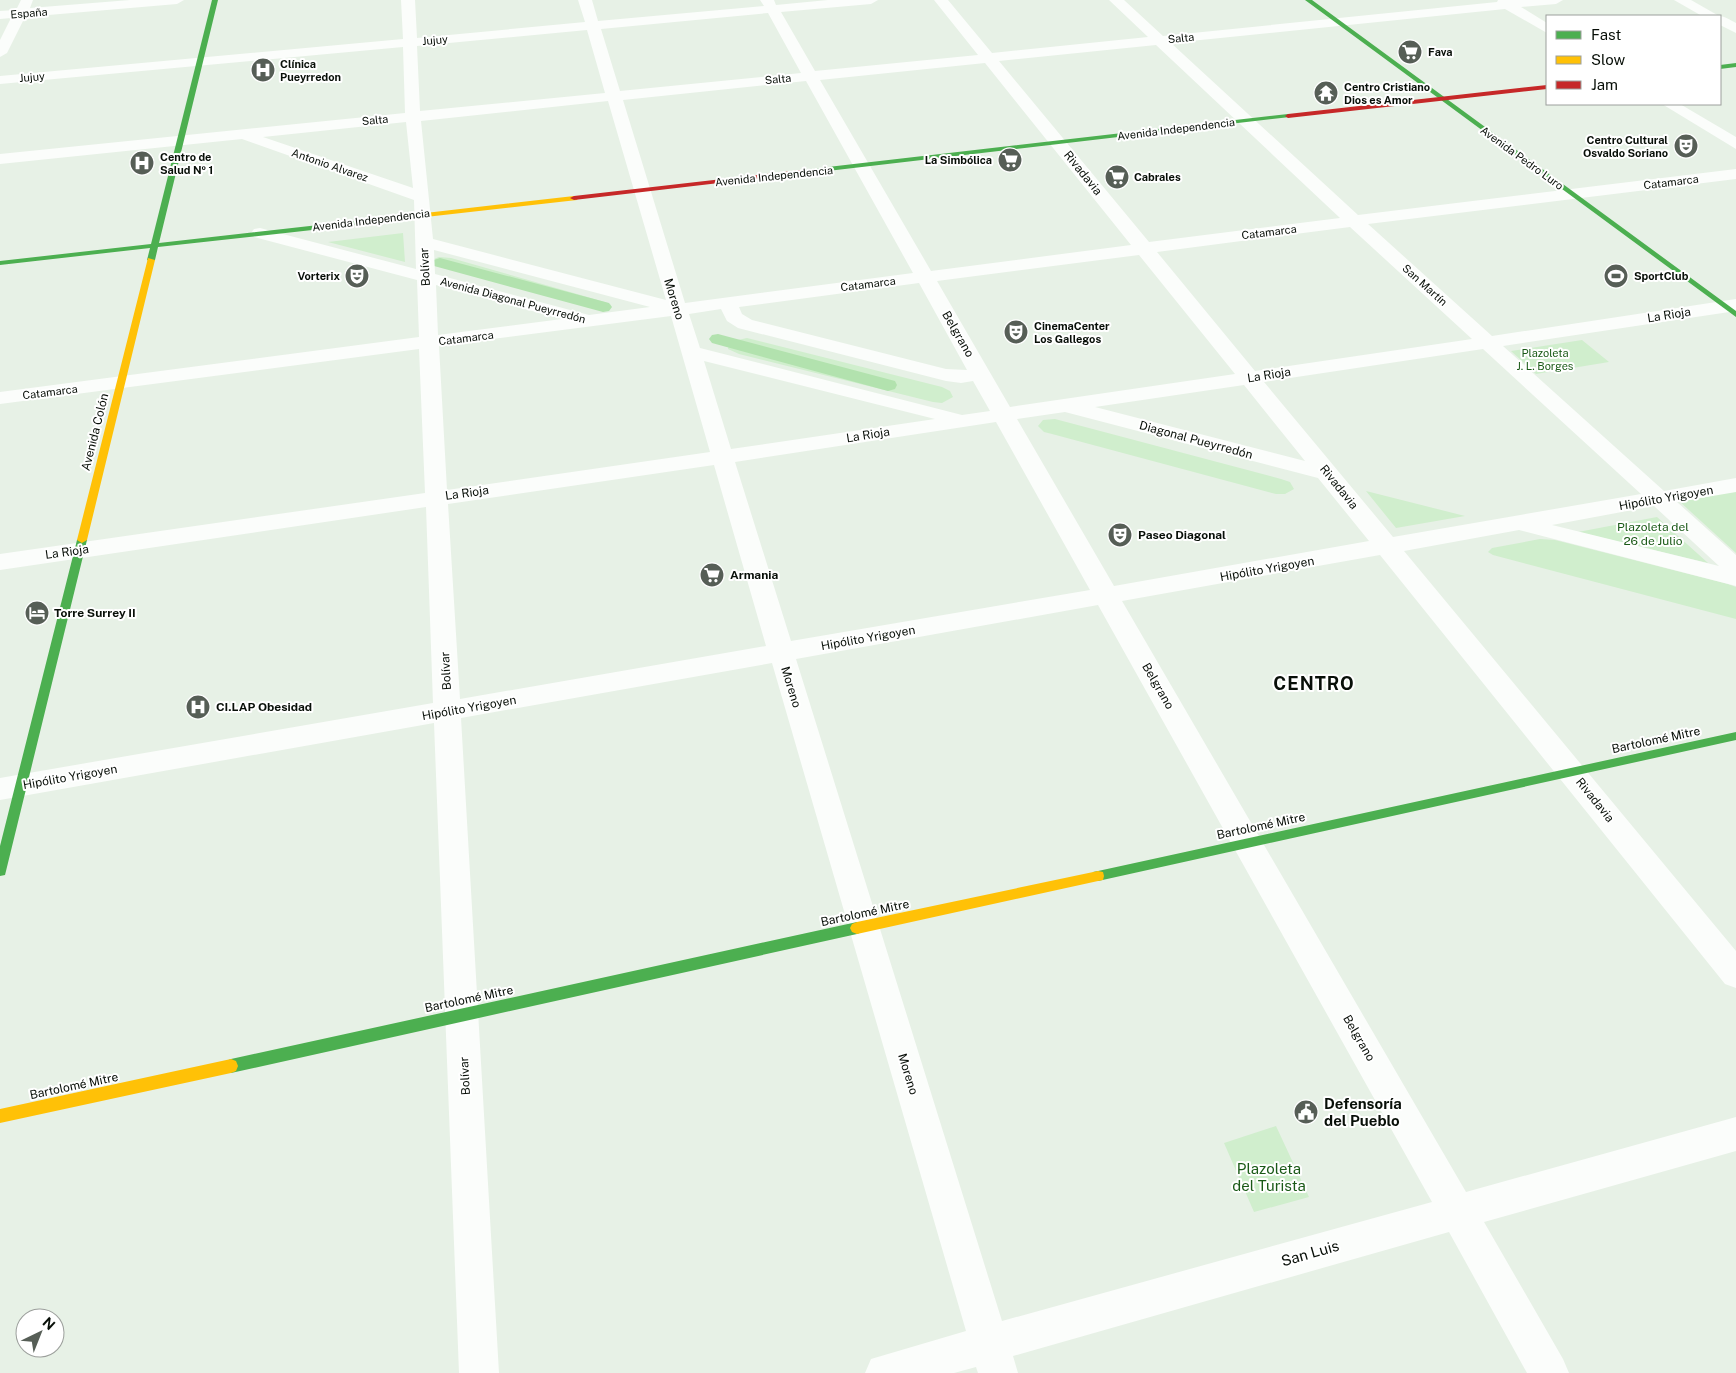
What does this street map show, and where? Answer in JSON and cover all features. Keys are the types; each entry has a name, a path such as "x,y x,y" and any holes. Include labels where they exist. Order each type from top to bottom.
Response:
{"main road":[{"name":"Avenida Colón","path":"0,871 11,787 80,550 216,0"},
{"name":"Avenida Pedro Luro","path":"1308,0 1571,194 1732,309"},
{"path":"1721,67 1736,65"},
{"name":"Avenida Independencia","path":"0,263 260,233 422,205 642,190 1546,87"},
{"name":"Bartolomé Mitre","path":"0,1116 1736,736"}],"street":[{"path":"0,53 28,0"},
{"name":"España","path":"0,15 177,0"},
{"name":"Bolívar","path":"408,0 413,116 422,205 426,277 479,1373"},
{"name":"Moreno","path":"585,0 994,1359"},
{"name":"Jujuy","path":"0,80 592,26 770,5 871,0"},
{"name":"Rivadavia","path":"941,0 1736,974"},
{"name":"San Martín","path":"1116,0 1354,221 1736,568"},
{"name":"Salta","path":"0,158 1338,22 1504,2 1556,0"},
{"path":"1681,0 1710,15"},
{"path":"1504,2 1546,28"},
{"name":"Belgrano","path":"770,5 1549,1373"},
{"path":"1721,21 1736,29"},
{"path":"1672,105 1736,144"},
{"name":"Antonio Alvarez","path":"239,134 422,205"},
{"name":"Catamarca","path":"0,398 1144,248 1736,174"},
{"name":"Avenida Diagonal Pueyrredón","path":"260,233 592,321"},
{"path":"424,242 678,309"},
{"path":"727,303 734,317 745,324 946,376 961,377 980,374"},
{"name":"La Rioja","path":"0,562 722,457 1488,342 1732,309"},
{"path":"690,352 965,420"},
{"name":"Diagonal Pueyrredón","path":"1063,406 1329,474"},
{"name":"Hipólito Yrigoyen","path":"11,787 1107,597 1736,485"},
{"path":"1520,524 1736,578"},
{"name":"San Luis","path":"885,1373 994,1359 1457,1211 1736,1134"}],"green space":[{"path":"403,233 405,262 328,242"},
{"path":"439,257 451,258 611,305 608,308 598,308 436,263 434,259"},
{"path":"747,338 942,387 950,391 953,397 942,403 933,402 739,354 728,349 729,342"},
{"name":"Plazoleta J. L. Borges","path":"1582,340 1609,362 1536,374 1511,351"},
{"path":"1055,419 1281,479 1290,482 1294,489 1285,494 1276,494 1044,432 1038,426 1043,420"},
{"path":"1366,491 1465,516 1396,528"},
{"path":"1736,491 1736,553 1679,501"},
{"name":"Plazoleta del 26 de Julio","path":"1657,517 1708,563 1578,532"},
{"path":"1540,539 1555,540 1736,587 1736,619 1493,555 1488,552 1492,548"},
{"name":"Plazoleta del Turista","path":"1276,1126 1309,1197 1254,1212 1224,1143"}],"waterway":[{"path":"440,263 603,307"},
{"path":"718,339 888,385"}],"traffic: fast":[{"path":"151,260 215,0"},
{"path":"1308,0 1736,315"},
{"path":"1721,67 1736,65"},
{"path":"802,172 1288,116"},
{"path":"0,263 408,217"},
{"path":"0,871 82,540"},
{"path":"1098,876 1736,736"},
{"path":"231,1066 857,928"}],"traffic: slow":[{"path":"408,217 574,198"},
{"path":"82,540 151,260"},
{"path":"857,928 1098,876"},
{"path":"0,1116 231,1066"}],"traffic: jam":[{"path":"1288,116 1546,87"},
{"path":"574,198 802,172"}],"place":[{"name":"Fava","path":"1410,52"},
{"name":"Clínica Pueyrredon","path":"263,70"},
{"name":"Centro Cristiano Dios es Amor","path":"1326,93"},
{"name":"Centro Cultural Osvaldo Soriano","path":"1686,146"},
{"name":"La Simbólica","path":"1010,160"},
{"name":"Centro de Salud Nº 1","path":"142,163"},
{"name":"Cabrales","path":"1117,177"},
{"name":"Vorterix","path":"357,276"},
{"name":"SportClub","path":"1616,276"},
{"name":"CinemaCenter Los Gallegos","path":"1016,332"},
{"name":"Paseo Diagonal","path":"1120,535"},
{"name":"Armania","path":"712,575"},
{"name":"Torre Surrey II","path":"37,613"},
{"name":"CI.LAP Obesidad","path":"198,707"},
{"name":"Defensoría del Pueblo","path":"1306,1112"}],"district":[{"name":"CENTRO","path":"1314,683"}]}
